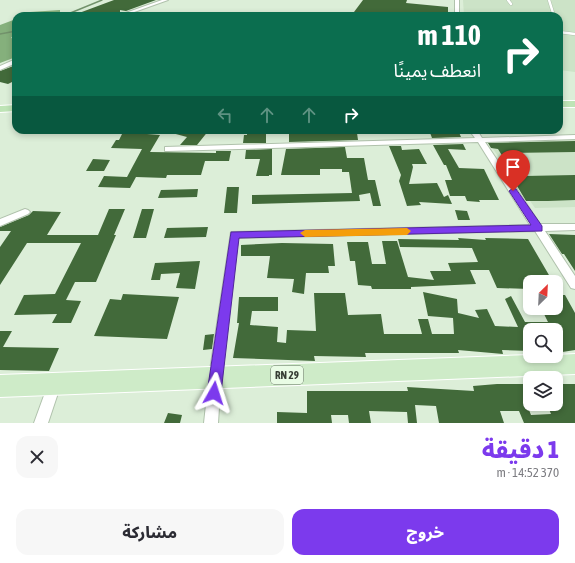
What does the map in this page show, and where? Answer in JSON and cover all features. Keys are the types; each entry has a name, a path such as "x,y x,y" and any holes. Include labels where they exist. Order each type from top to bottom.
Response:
{"highway":[{"path":"563,97 575,97"},
{"path":"563,104 575,104"},
{"path":"0,109 12,108"},
{"path":"0,116 12,115"}],"main road":[{"name":"RN 29","path":"0,386 56,382 575,364"}],"street":[{"path":"131,12 166,0"},
{"path":"457,0 457,12"},
{"path":"0,68 12,63"},
{"path":"475,134 575,285"},
{"path":"168,149 575,137"},
{"path":"0,223 25,212"},
{"path":"211,423 215,377 234,235 575,227"},
{"path":"41,423 56,382"}],"lane":[{"path":"508,0 511,4"},
{"path":"549,0 553,12"},
{"path":"563,32 575,34"}],"shaded area":[{"path":"463,0 575,0 575,72 563,70 563,12 464,12"},
{"path":"575,140 575,207 535,208 488,142"}],"green space":[{"path":"60,10 60,12 30,12"},
{"path":"12,20 12,58 0,63 0,25"}],"building":[{"path":"114,0 156,0 126,11 120,10 120,12 82,12"},
{"path":"363,0 407,0 406,3 448,7 448,12 354,12"},
{"path":"12,66 12,82 8,84 0,82 0,71"},
{"path":"122,134 160,135 150,152 216,153 216,151 231,151 229,161 205,161 201,175 167,175 166,178 136,177 130,188 98,187 104,176 127,177 142,149 111,148 116,140 119,140"},
{"path":"176,134 206,134 197,145 180,145 187,137"},
{"path":"266,134 266,143 243,143 244,135"},
{"path":"289,134 357,134 358,140 289,142"},
{"path":"430,134 460,134 461,137 432,138"},
{"path":"575,141 575,152 508,153 525,176 575,175 575,200 548,201 526,201 507,169 500,162 506,162 498,149 491,148 488,143"},
{"path":"463,144 466,150 448,149 459,168 484,169 499,200 479,200 480,202 467,201 465,196 450,196 445,180 452,180 446,165 444,165 433,145"},
{"path":"389,146 401,146 402,150 419,149 427,164 412,164 413,167 409,184 437,183 444,197 448,195 452,204 419,202 421,205 407,206 399,181 401,175"},
{"path":"345,147 347,158 364,158 368,180 375,180 381,206 373,206 370,193 359,195 360,201 252,204 252,195 352,193 349,172 342,172 342,169 320,169 320,175 281,175 286,149"},
{"path":"272,149 272,175 256,176 260,159 245,159 246,150"},
{"path":"93,159 110,160 104,171 86,171"},
{"path":"227,187 239,187 237,213 224,213"},
{"path":"198,189 197,197 158,198 161,190"},
{"path":"109,209 125,209 114,235 116,235 96,282 75,282 66,300 81,301 71,323 52,323 57,314 14,315 24,295 55,294 81,243 27,243 0,285 0,247 11,231 0,231 0,227 29,215 33,211 61,212 47,235 98,235"},
{"path":"142,209 154,209 146,238 133,238"},
{"path":"455,210 467,211 470,220 458,220"},
{"path":"208,227 206,237 164,238 167,228"},
{"path":"549,234 575,235 575,271 564,254 562,254"},
{"path":"458,238 486,240 485,238 528,239 549,275 523,275 523,289 497,288 489,270 470,270 476,284 411,287 411,289 372,289 371,286 358,285 355,261 350,261 347,242 368,242 372,264 386,264 382,241 397,241 408,277 434,280 430,271 451,271 448,263 478,262 472,248 400,247 398,239 459,240"},
{"path":"282,243 333,244 335,266 328,266 329,273 306,273 304,294 292,292 294,279 267,278 270,256 241,256 241,245"},
{"path":"200,261 195,289 176,288 180,273 161,274 160,280 151,280 155,263"},
{"path":"423,292 457,299 458,313 479,318 475,310 487,309 495,326 518,327 505,299 511,296 525,322 548,322 544,315 563,315 563,295 565,295 575,313 575,350 563,352 563,323 523,323 523,351 502,350 503,354 458,350 459,353 365,353 366,357 314,356 315,361 233,358 239,323 237,323 239,297 278,297 278,311 252,311 250,325 278,327 277,342 286,343 287,330 316,331 314,293 345,293 348,315 381,314 384,334 422,334 418,319 428,319 432,334 454,334 453,318 428,316"},
{"path":"123,294 179,297 167,339 94,336 110,299 121,300"},
{"path":"0,331 12,331 3,347 59,348 49,371 0,370"},
{"path":"214,334 212,349 203,350 205,335"},
{"path":"523,384 523,411 529,411 531,415 551,414 550,411 563,411 563,384 575,384 575,423 524,423 519,411 500,411 504,423 439,423 436,406 415,405 417,423 408,423 407,412 369,411 371,423 349,423 348,415 331,415 332,423 277,423 277,412 307,413 307,391 408,391 407,387 474,391 473,386"},
{"path":"168,413 182,415 180,423 164,423"}],"waterway":[{"path":"73,12 102,0"},
{"path":"0,34 12,32"}],"slow traffic":[{"path":"305,233 407,231"}],"route":[{"path":"214,393 234,235 538,228 513,191"}]}
